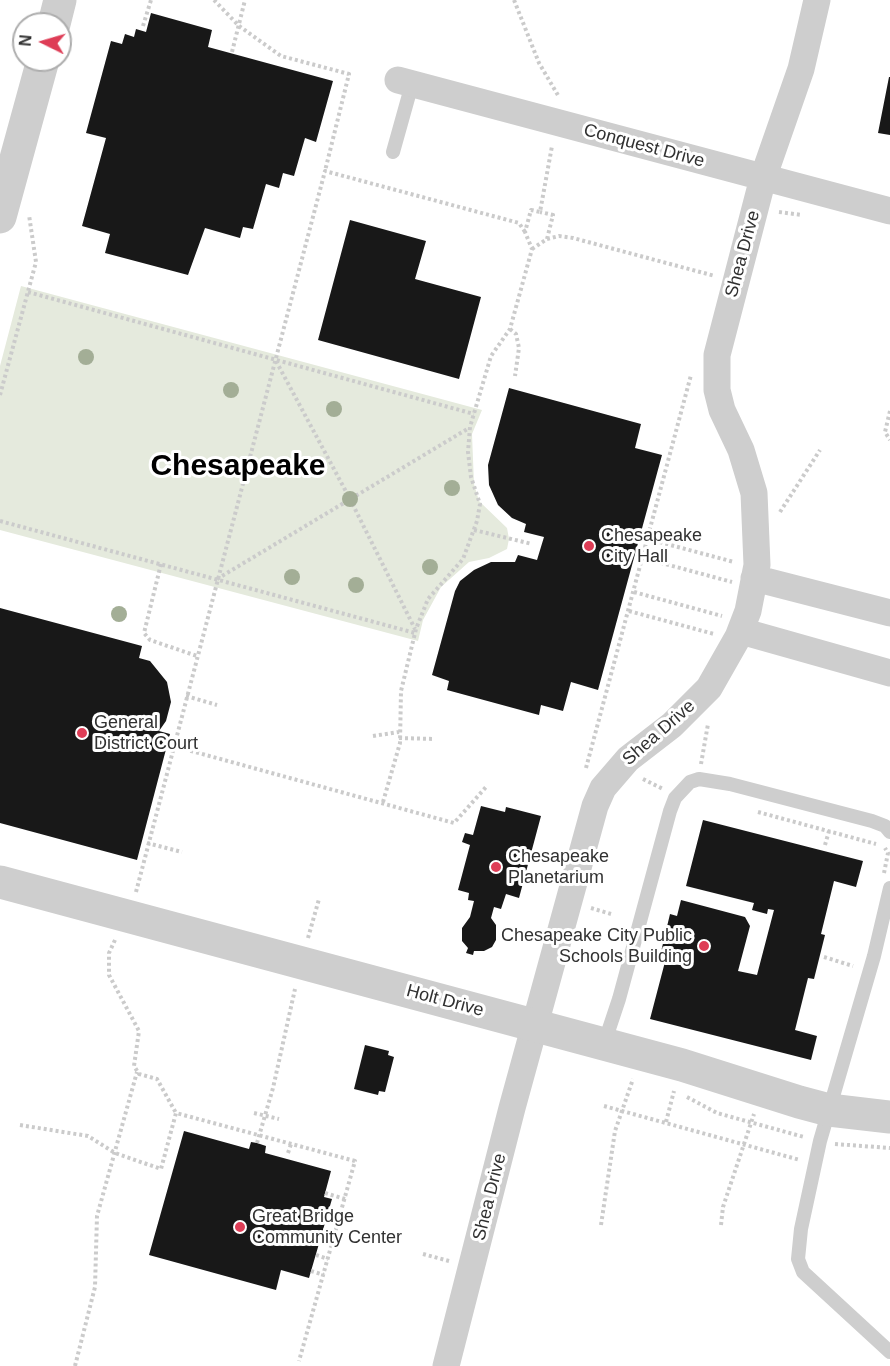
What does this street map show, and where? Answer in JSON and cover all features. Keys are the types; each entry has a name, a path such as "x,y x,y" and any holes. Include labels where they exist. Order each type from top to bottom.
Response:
{"street":[{"name":"Shea Drive","path":"446,1366 595,806 603,788 628,759 672,725 709,688 741,574 758,540 754,493 741,450 722,410 715,375 717,355 763,178 801,69 817,0"},
{"path":"5,185 39,72"},
{"name":"Conquest Drive","path":"405,82 890,211"},
{"path":"741,574 890,613"},
{"path":"727,627 890,673"},
{"name":"Holt Drive","path":"0,882 536,1025 829,1110 890,1117"}],"lane":[{"path":"393,152 405,82"},
{"path":"604,1044 622,989 670,811 675,798 690,782 699,779 730,784 872,821 885,826 890,832"},
{"path":"886,885 815,1163 801,1229 798,1259 803,1272 890,1352"}],"path":[{"path":"143,26 151,0"},
{"path":"75,1366 95,1287 97,1216 137,1072 134,1066 139,1030 109,975 107,966 109,953 135,895 349,74 281,56 239,26 214,0"},
{"path":"232,52 245,0"},
{"path":"514,0 539,63 559,96 540,212"},
{"path":"325,171 519,224 532,249 510,329 491,356 470,427 468,452 471,477 480,504 474,531 463,559 428,599 415,631 401,691 399,735 383,802"},
{"path":"0,395 36,262 27,199 5,185"},
{"path":"755,207 812,217"},
{"path":"525,232 531,210 553,215 547,239"},
{"path":"532,249 547,239 559,236 718,277 720,266"},
{"path":"28,292 474,414"},
{"path":"510,329 516,334 519,348 515,376"},
{"path":"276,360 351,499 415,631"},
{"path":"583,778 693,368"},
{"path":"890,411 885,432 890,440"},
{"path":"217,579 470,427"},
{"path":"0,520 415,631"},
{"path":"474,531 531,544"},
{"path":"648,538 741,574"},
{"path":"642,558 741,574"},
{"path":"161,564 144,633 150,640 197,656"},
{"path":"634,592 727,627"},
{"path":"629,611 727,627"},
{"path":"186,696 217,705"},
{"path":"374,736 399,735 434,739"},
{"path":"173,746 454,823 486,787"},
{"path":"749,810 884,848 888,854 886,885"},
{"path":"825,845 829,831"},
{"path":"147,843 182,852"},
{"path":"257,1143 319,898"},
{"path":"825,957 860,968"},
{"path":"20,1125 88,1136 115,1153 161,1168 176,1113 157,1079 137,1072"},
{"path":"601,1225 615,1131 630,1081 635,1076"},
{"path":"604,1106 815,1163"},
{"path":"176,1113 355,1161 299,1361"},
{"path":"254,1113 279,1119"},
{"path":"288,1153 291,1144"},
{"path":"325,1193 345,1199"},
{"path":"423,1254 452,1262 455,1252"},
{"path":"316,1255 328,1259"},
{"path":"311,1271 324,1275"}],"shaded area":[{"path":"21,286 482,410 472,434 474,484 479,501 507,528 509,539 507,549 489,558 469,562 441,587 423,620 418,641 0,530 0,366"}],"building":[{"path":"151,13 212,30 208,47 333,81 316,142 305,138 294,176 283,173 279,188 266,184 253,229 243,227 240,238 205,228 188,275 105,253 110,234 82,226 106,138 86,133 111,41 122,44 125,34 134,37 136,29 146,32"},
{"path":"890,77 890,135 878,133"},
{"path":"350,220 426,241 415,279 481,297 459,379 318,340"},
{"name":"Chesapeake City Hall","path":"509,388 641,424 635,448 662,455 598,690 571,682 563,711 541,705 539,715 447,690 449,681 432,675 455,591 460,581 474,570 491,562 515,562 518,555 537,560 544,537 524,532 526,524 512,518 498,505 489,485 488,465"},
{"name":"General District Court","path":"0,608 142,646 139,658 150,661 167,682 171,702 166,721 159,731 170,734 137,860 0,823"},
{"name":"Chesapeake Planetarium","path":"481,806 505,812 506,807 541,816 519,898 506,894 501,909 494,907 491,918 496,925 496,940 492,947 484,951 474,951 473,955 466,953 468,948 462,941 462,928 470,917 474,901 468,900 469,893 458,890 470,845 462,842 465,833 473,835"},
{"name":"Chesapeake City Public Schools Building","path":"703,820 863,861 856,887 834,881 821,934 825,935 814,979 808,978 795,1030 817,1036 811,1060 650,1019 666,958 660,956 670,914 677,916 681,900 745,917 750,926 738,971 757,975 774,910 768,909 767,914 752,910 754,903 686,886"},
{"path":"365,1045 389,1051 388,1055 394,1057 385,1092 379,1091 378,1095 354,1089"},
{"name":"Great Bridge Community Center","path":"184,1131 249,1149 251,1142 257,1143 266,1146 265,1153 331,1171 324,1197 332,1199 309,1278 281,1270 276,1290 149,1255"}],"place":[{"name":"Chesapeake City Hall","path":"589,546"},
{"name":"General District Court","path":"82,733"},
{"name":"Chesapeake Planetarium","path":"496,867"},
{"name":"Chesapeake City Public Schools Building","path":"704,946"},
{"name":"Great Bridge Community Center","path":"240,1227"}],"district":[{"name":"Chesapeake","path":"238,467"}]}
